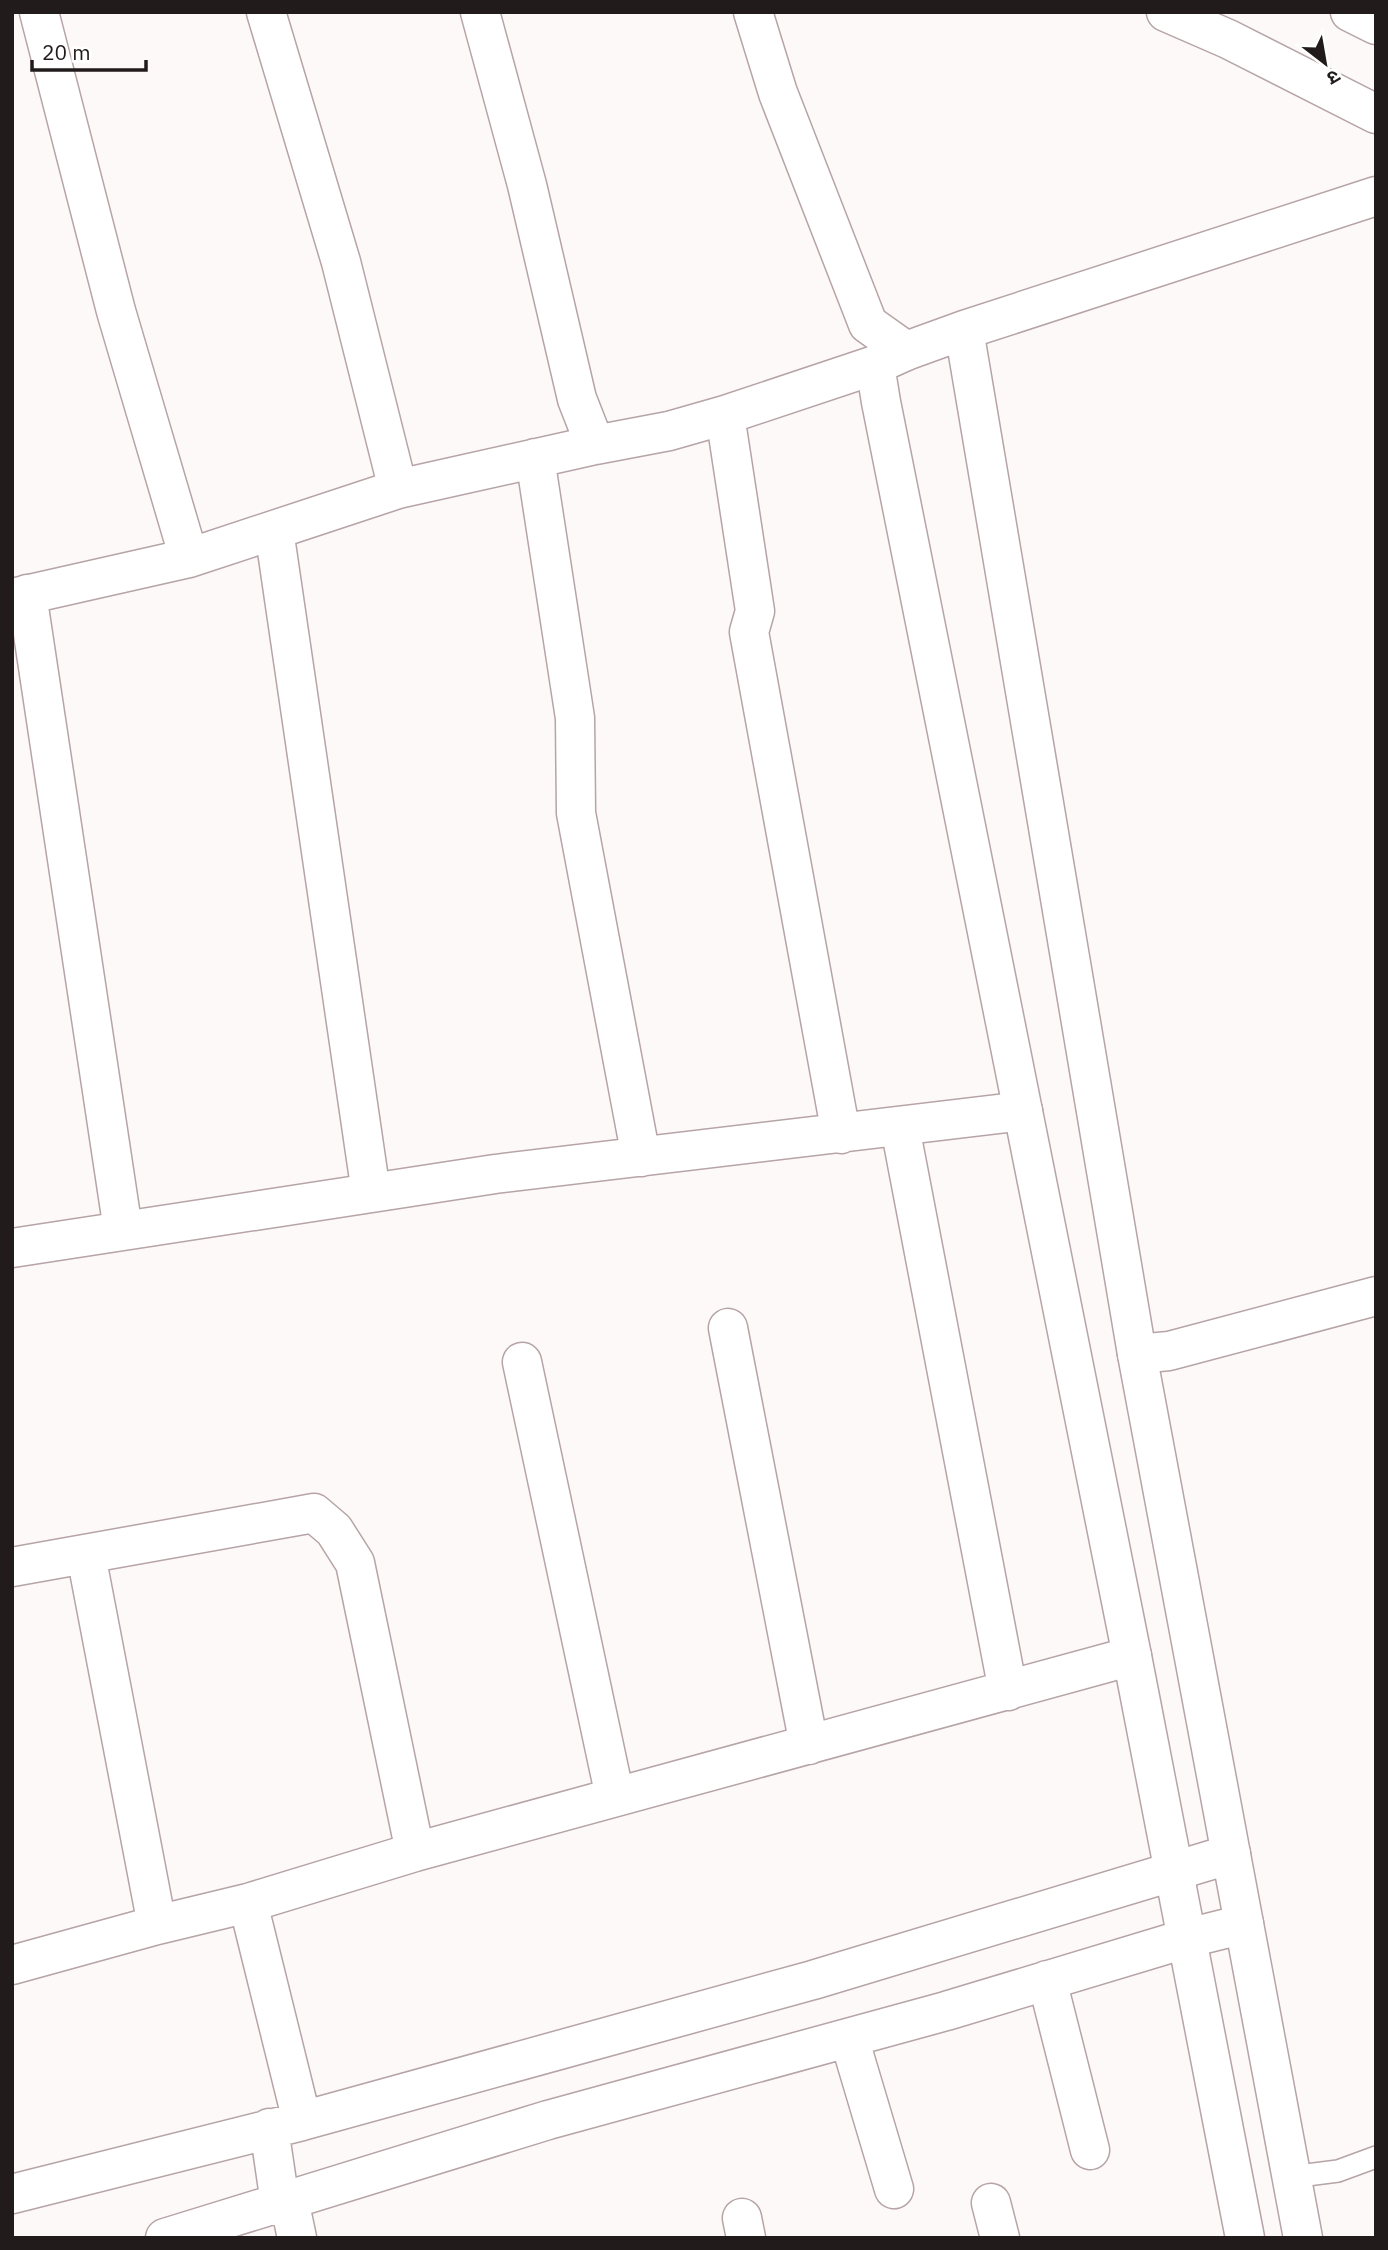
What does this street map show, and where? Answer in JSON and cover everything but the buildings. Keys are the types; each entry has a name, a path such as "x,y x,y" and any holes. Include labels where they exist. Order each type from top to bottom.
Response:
{"street":[{"path":"39,12 116,311 190,558"},
{"path":"266,12 341,262 398,489"},
{"path":"480,12 527,185 577,399 595,445"},
{"path":"753,12 778,93 868,324 890,358 883,415 1175,1870 1245,2238"},
{"path":"1166,12 1228,39 1376,114"},
{"path":"1350,12 1376,25"},
{"path":"123,1230 20,596 190,558 398,489 669,431 725,415 964,330 1376,196"},
{"path":"964,330 1137,1354 1303,2238"},
{"path":"725,415 755,611 749,632 841,1134"},
{"path":"535,458 575,718 576,813 641,1157"},
{"path":"274,530 371,1193"},
{"path":"12,1248 495,1174 1023,1111"},
{"path":"900,1127 1008,1691"},
{"path":"1137,1354 1169,1351 1376,1296"},
{"path":"728,1328 809,1745"},
{"path":"522,1362 615,1797"},
{"path":"12,1567 314,1513 334,1530 355,1563 415,1852"},
{"path":"86,1555 157,1925"},
{"path":"12,1965 248,1903 415,1852 1132,1656"},
{"path":"12,2194 286,2124 813,1980 1231,1854"},
{"path":"248,1903 286,2124 284,2201 297,2238"},
{"path":"165,2238 548,2120 849,2038 1244,1924"},
{"path":"1047,1980 1090,2150"},
{"path":"849,2038 894,2189"}],"lane":[{"path":"1291,2176 1338,2171 1376,2158"}]}
